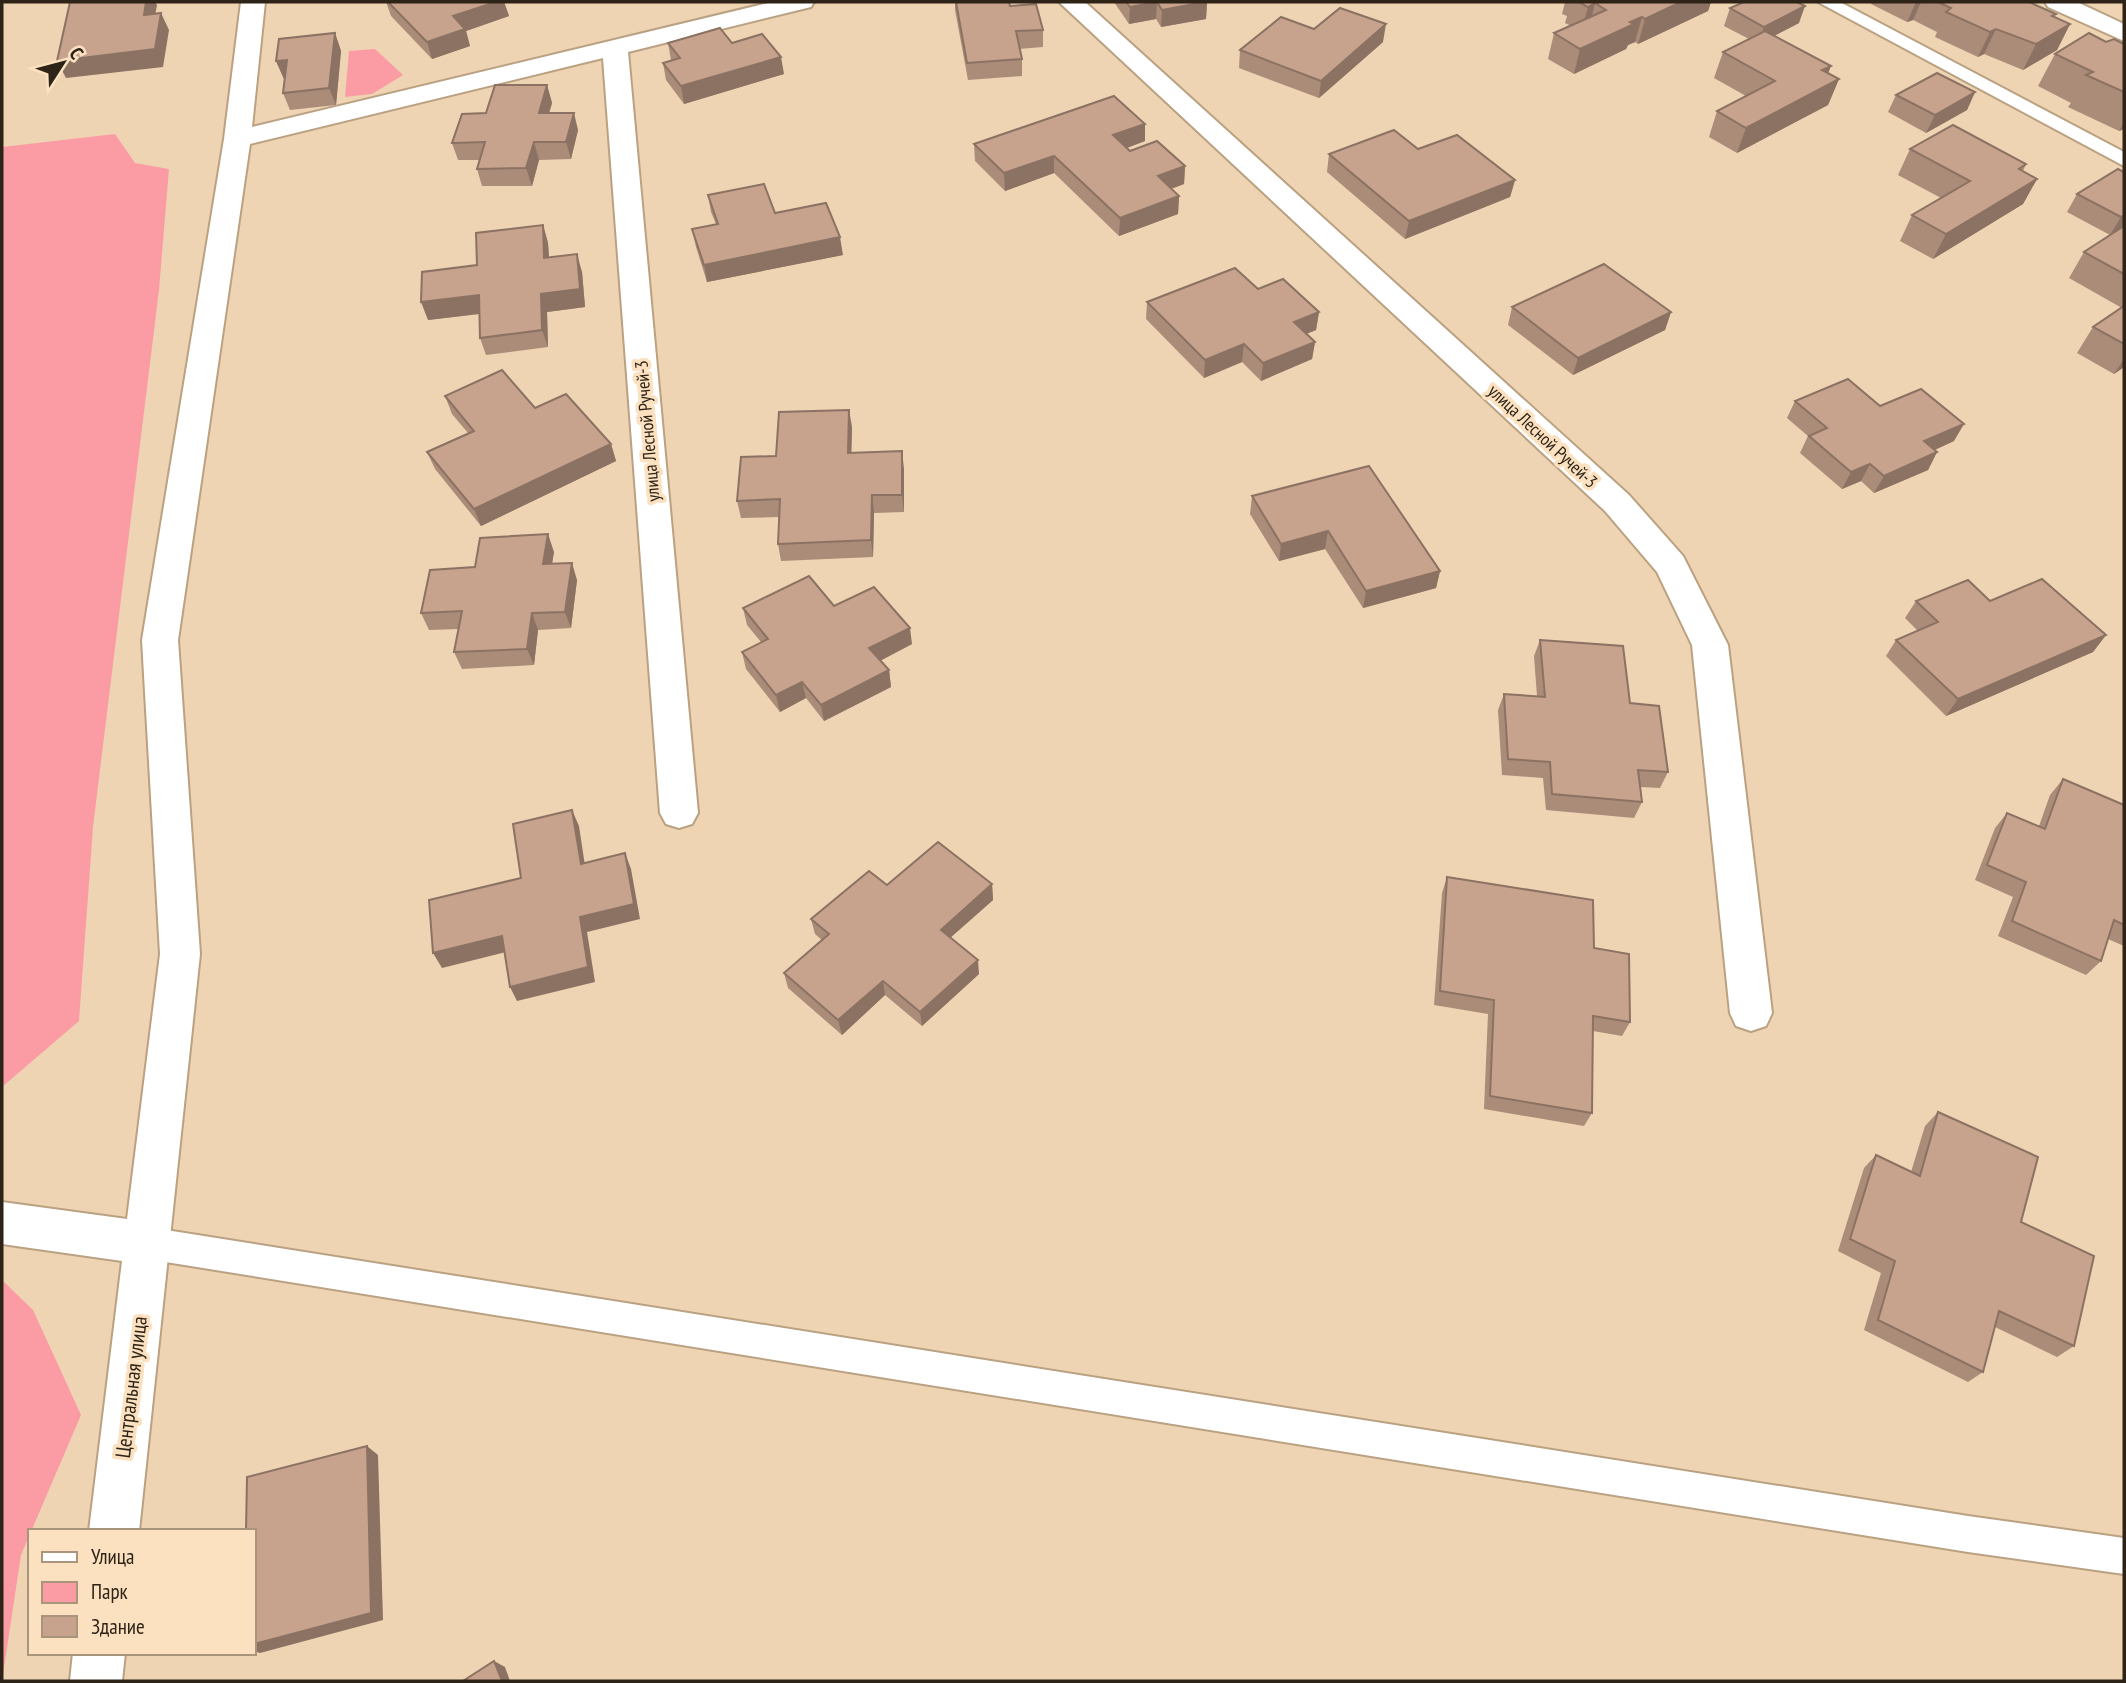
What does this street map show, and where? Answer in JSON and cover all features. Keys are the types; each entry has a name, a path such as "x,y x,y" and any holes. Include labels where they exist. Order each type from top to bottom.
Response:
{"street":[{"name":"Центральная улица","path":"114,1529 180,954 160,640 237,139 253,2"},
{"path":"237,139 802,2"},
{"name":"улица Лесной Ручей-3","path":"1071,2 1617,503 1671,565 1710,645 1751,1013"},
{"path":"2057,2 2124,33"},
{"name":"улица Лесной Ручей-3","path":"615,48 679,813"},
{"path":"2,1223 148,1243"},
{"path":"96,1681 99,1655"}],"lane":[{"path":"1828,2 2124,160"},
{"path":"148,1243 1968,1534 2124,1556"}],"green space":[{"path":"375,49 403,75 372,94 345,97 349,51"},
{"path":"115,134 135,163 169,169 159,290 93,827 79,1021 2,1087 2,147"},
{"path":"2,1280 33,1310 81,1415 32,1529 28,1529 28,1539 21,1555 2,1681"}],"building":[{"path":"70,2 146,2 144,15 161,13 155,49 57,61"},
{"path":"388,2 496,2 453,16 465,29 427,42"},
{"path":"956,2 1009,2 1010,6 1036,4 1043,30 1016,31 1022,59 967,63"},
{"path":"1126,2 1156,2 1130,7"},
{"path":"1157,2 1205,2 1162,10"},
{"path":"1579,2 1681,2 1645,19 1642,17 1630,22 1634,24 1580,49 1554,33 1606,10 1595,3 1588,7"},
{"path":"1744,2 1797,2 1805,6 1764,27 1730,8"},
{"path":"1938,2 2029,2 2056,14 2052,16 2070,24 2036,44 1996,29 1990,32 1946,12 1951,8"},
{"path":"1340,8 1386,24 1321,81 1240,50 1281,17 1314,29"},
{"path":"720,28 732,43 762,34 781,57 681,86 663,63 680,58 668,43"},
{"path":"1765,31 1831,66 1822,70 1839,79 1746,128 1717,111 1775,81 1723,52"},
{"path":"335,33 329,88 283,93 287,60 276,61 279,39"},
{"path":"2089,33 2106,42 2114,39 2124,44 2124,92 2086,75 2093,72 2055,54"},
{"path":"1937,73 1975,92 1935,115 1896,95"},
{"path":"495,85 547,85 539,113 574,113 566,142 534,142 526,168 477,169 485,142 452,143 462,114 486,113"},
{"path":"1114,96 1145,124 1113,135 1130,151 1157,141 1185,166 1158,176 1179,196 1120,218 1054,156 1004,173 974,144"},
{"path":"1953,125 2026,164 2019,169 2037,179 1946,234 1912,215 1970,181 1910,149"},
{"path":"1394,130 1418,149 1457,135 1515,180 1409,221 1329,154"},
{"path":"2118,169 2124,172 2124,215 2121,217 2077,194"},
{"path":"764,184 775,213 826,203 840,237 704,265 692,229 718,224 708,195"},
{"path":"543,225 544,258 577,254 580,289 541,294 542,330 480,338 479,295 421,302 422,272 477,265 476,233"},
{"path":"2124,226 2124,274 2084,252"},
{"path":"1604,264 1671,312 1578,358 1512,307"},
{"path":"1235,268 1258,289 1283,279 1319,312 1294,322 1315,342 1263,363 1244,344 1205,360 1147,302"},
{"path":"2124,306 2124,344 2093,327"},
{"path":"502,370 535,408 566,394 611,444 474,509 427,452 474,431 445,396"},
{"path":"1848,379 1880,406 1921,389 1964,424 1924,441 1937,452 1884,476 1870,464 1851,472 1809,436 1827,428 1795,401"},
{"path":"849,410 848,453 902,451 902,495 872,495 871,540 778,544 780,499 737,501 741,457 776,456 779,412"},
{"path":"1369,466 1440,571 1366,591 1328,531 1281,544 1252,496"},
{"path":"548,534 543,564 572,563 565,612 532,613 527,649 454,652 462,611 421,613 430,570 475,567 480,538"},
{"path":"809,576 834,606 874,587 910,628 869,648 889,670 821,705 802,682 776,695 742,652 768,639 743,608"},
{"path":"2042,579 2106,635 1958,699 1896,640 1938,622 1916,601 1968,580 1990,601"},
{"path":"1540,640 1623,646 1630,703 1659,706 1668,772 1638,770 1642,802 1552,794 1550,762 1508,759 1504,694 1545,697"},
{"path":"2063,779 2124,805 2124,925 2114,920 2101,961 2012,921 2026,882 1987,865 2007,813 2045,829"},
{"path":"572,810 581,864 625,853 634,904 580,917 588,967 510,987 502,936 433,953 429,900 521,878 513,824"},
{"path":"938,842 992,884 941,930 978,960 920,1012 883,981 838,1020 784,973 829,934 811,919 869,871 887,885"},
{"path":"1447,877 1593,900 1594,948 1629,954 1630,1022 1593,1016 1592,1113 1490,1096 1494,1000 1440,991"},
{"path":"1938,1112 2038,1157 2021,1222 2094,1256 2074,1346 1999,1311 1983,1372 1878,1320 1895,1261 1850,1239 1876,1155 1920,1176"},
{"path":"367,1446 371,1613 256,1643 256,1529 246,1529 247,1477"},
{"path":"494,1661 502,1681 463,1681"}]}
